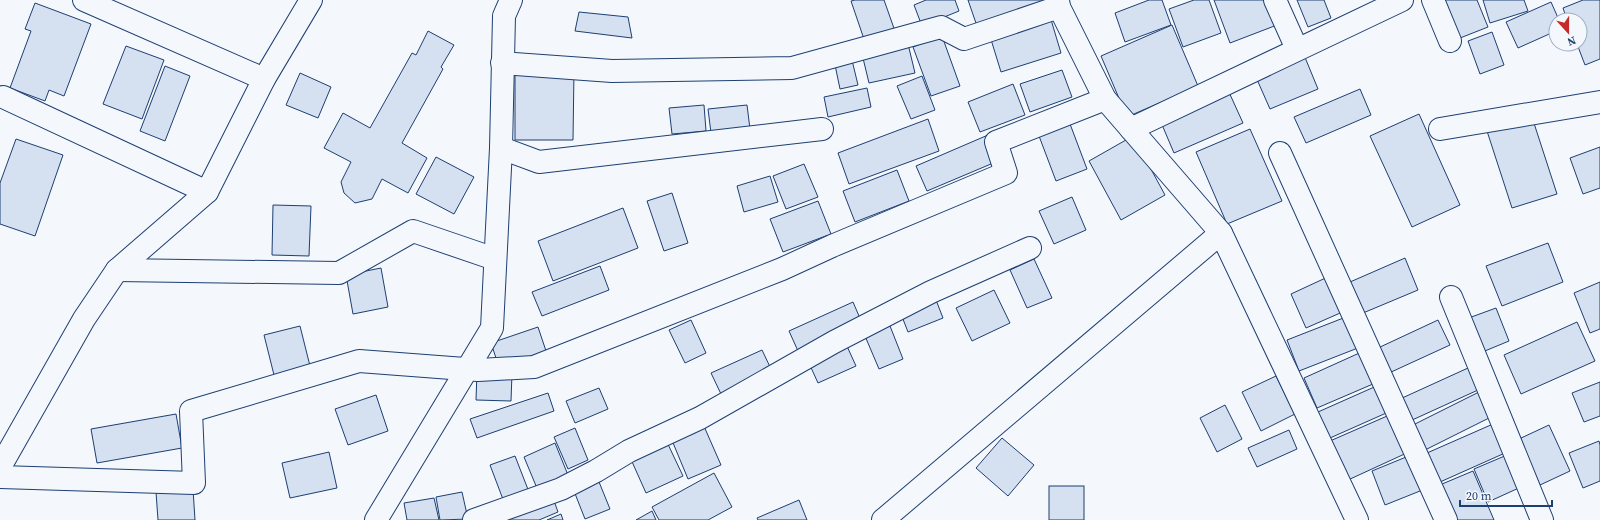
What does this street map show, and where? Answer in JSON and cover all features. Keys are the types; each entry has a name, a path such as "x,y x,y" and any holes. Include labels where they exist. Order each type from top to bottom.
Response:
{"street":[{"path":"84,0 264,79"},
{"path":"0,467 84,319 117,270 206,192 264,79 311,0"},
{"path":"376,520 492,328 501,148 504,16 511,0"},
{"path":"1275,0 1297,49"},
{"path":"1131,129 1402,0"},
{"path":"1433,0 1450,41"},
{"path":"502,62 612,71 792,68 941,27 964,39 1058,4 1105,98 1221,233 1357,520"},
{"path":"3,97 206,192"},
{"path":"0,477 194,483 191,411 359,361 478,370 534,367 782,269 832,246 1006,173 996,142 1105,98"},
{"path":"1440,128 1600,102"},
{"path":"501,148 539,162 822,129"},
{"path":"1280,153 1446,520"},
{"path":"117,270 339,273 412,231 495,259"},
{"path":"883,520 1221,233"},
{"path":"474,520 561,489 596,471 629,451 700,418 834,342 924,296 1030,248"},
{"path":"1451,297 1542,520"},
{"path":"391,497 393,520"}],"building":[{"path":"884,0 896,34 866,45 851,1"},
{"path":"926,0 955,0 959,11 922,26 914,5"},
{"path":"968,0 1052,0 978,29"},
{"path":"1149,0 1162,0 1171,25 1125,42 1115,13"},
{"path":"1194,0 1209,0 1221,33 1183,47 1169,9"},
{"path":"1214,0 1267,0 1277,25 1230,43"},
{"path":"1297,0 1324,0 1331,18 1308,27"},
{"path":"1440,0 1477,0 1488,27 1455,40"},
{"path":"1483,0 1524,0 1528,11 1490,23"},
{"path":"1583,0 1600,0 1600,59 1585,65 1580,52 1588,52 1588,12 1564,12 1563,8"},
{"path":"1551,2 1555,12 1548,12 1548,35 1518,48 1506,22"},
{"path":"35,3 91,24 64,96 49,90 45,101 10,88 31,31 25,29"},
{"path":"579,12 628,17 632,38 575,31"},
{"path":"1049,13 1061,53 1001,72 989,33"},
{"path":"1172,25 1198,86 1127,117 1101,56"},
{"path":"428,31 454,45 441,67 443,69 402,143 427,158 408,193 382,179 372,199 355,203 344,193 341,182 351,162 324,148 343,113 370,128 412,53 416,55"},
{"path":"1492,32 1504,65 1480,74 1468,41"},
{"path":"942,36 960,86 931,96 913,47"},
{"path":"908,44 915,73 869,83 862,54"},
{"path":"126,46 164,60 142,119 103,104"},
{"path":"1304,55 1318,89 1270,109 1255,75"},
{"path":"851,56 858,85 840,89 834,60"},
{"path":"165,66 190,76 165,141 140,131"},
{"path":"515,70 574,70 573,140 515,140"},
{"path":"1062,70 1072,97 1030,112 1020,84"},
{"path":"300,73 331,87 318,118 286,105"},
{"path":"922,76 935,110 911,119 897,86"},
{"path":"1013,84 1025,115 980,132 968,102"},
{"path":"867,88 871,107 828,117 824,97"},
{"path":"1360,89 1371,115 1306,143 1294,117"},
{"path":"1228,90 1243,123 1174,153 1160,120"},
{"path":"704,105 706,131 672,134 669,108"},
{"path":"747,105 750,129 711,133 708,109"},
{"path":"1419,114 1460,205 1412,227 1370,136"},
{"path":"1531,114 1557,194 1512,208 1486,128"},
{"path":"1067,116 1087,169 1056,181 1036,128"},
{"path":"928,119 939,151 849,184 838,153"},
{"path":"1250,129 1282,201 1227,224 1196,152"},
{"path":"988,135 998,161 927,191 916,166"},
{"path":"1133,136 1165,195 1121,220 1089,161"},
{"path":"16,139 63,155 35,236 0,224 0,183"},
{"path":"1600,147 1600,188 1583,194 1570,158"},
{"path":"436,157 474,177 454,214 416,194"},
{"path":"804,164 818,197 786,209 773,176"},
{"path":"897,170 909,201 855,222 843,191"},
{"path":"770,176 778,202 744,212 737,186"},
{"path":"672,193 688,243 664,251 647,201"},
{"path":"1072,197 1086,230 1054,244 1039,211"},
{"path":"818,201 831,234 783,252 770,219"},
{"path":"273,205 311,206 309,256 272,255"},
{"path":"623,208 638,248 553,281 538,241"},
{"path":"1548,243 1563,282 1502,306 1486,266"},
{"path":"1405,258 1418,290 1363,313 1350,282"},
{"path":"1034,259 1052,298 1027,308 1010,270"},
{"path":"600,266 609,290 542,316 532,292"},
{"path":"381,268 388,307 353,314 346,275"},
{"path":"1332,275 1347,310 1306,328 1291,294"},
{"path":"1600,282 1600,329 1590,333 1574,293"},
{"path":"994,290 1010,323 972,341 956,308"},
{"path":"936,300 943,318 908,332 901,314"},
{"path":"853,302 862,323 798,351 789,331"},
{"path":"1496,308 1509,341 1480,353 1466,319"},
{"path":"1351,315 1363,346 1299,371 1287,340"},
{"path":"691,320 706,353 685,363 669,330"},
{"path":"1438,320 1450,345 1389,373 1378,348"},
{"path":"1577,322 1595,361 1521,394 1504,355"},
{"path":"300,326 310,366 274,375 264,335"},
{"path":"890,326 903,359 879,369 865,336"},
{"path":"538,327 546,351 499,367 491,343"},
{"path":"846,344 856,366 818,383 808,361"},
{"path":"762,350 772,371 721,394 711,373"},
{"path":"1366,350 1380,381 1317,408 1304,378"},
{"path":"1468,368 1478,390 1410,421 1400,399"},
{"path":"477,372 512,373 511,401 476,400"},
{"path":"1276,376 1295,414 1261,431 1242,392"},
{"path":"1600,382 1600,416 1584,422 1572,393"},
{"path":"1381,384 1393,410 1330,438 1318,412"},
{"path":"599,388 608,409 575,423 566,401"},
{"path":"1479,392 1491,417 1423,451 1411,426"},
{"path":"548,393 554,411 477,438 470,419"},
{"path":"376,395 388,431 348,445 335,409"},
{"path":"1225,405 1242,439 1217,452 1200,418"},
{"path":"1394,413 1411,451 1348,480 1330,441"},
{"path":"176,414 182,448 97,463 91,429"},
{"path":"703,424 721,465 688,479 671,438"},
{"path":"1493,424 1505,453 1440,482 1427,453"},
{"path":"1549,425 1570,471 1540,485 1519,439"},
{"path":"575,428 588,460 568,469 554,437"},
{"path":"1289,430 1297,449 1257,467 1248,448"},
{"path":"665,438 683,476 646,493 629,455"},
{"path":"1002,438 1034,465 1008,496 976,468"},
{"path":"1599,441 1600,481 1583,488 1569,453"},
{"path":"555,443 570,480 539,493 524,457"},
{"path":"329,452 337,488 290,498 282,463"},
{"path":"1411,455 1425,489 1385,505 1372,471"},
{"path":"1507,455 1521,487 1488,502 1474,469"},
{"path":"515,456 529,492 504,502 490,465"},
{"path":"1473,471 1494,520 1449,520 1435,487"},
{"path":"714,473 732,507 708,520 659,520 652,507"},
{"path":"597,477 610,509 585,519 572,486"},
{"path":"1049,486 1084,486 1084,520 1049,520"},
{"path":"193,489 195,520 158,520 156,492"},
{"path":"462,492 468,519 440,520 436,497"},
{"path":"434,498 439,520 407,520 404,503"},
{"path":"553,498 558,512 539,520 497,520"},
{"path":"799,500 807,520 758,520 757,518"},
{"path":"652,511 656,520 636,520"},
{"path":"561,514 563,520 547,520"}]}
